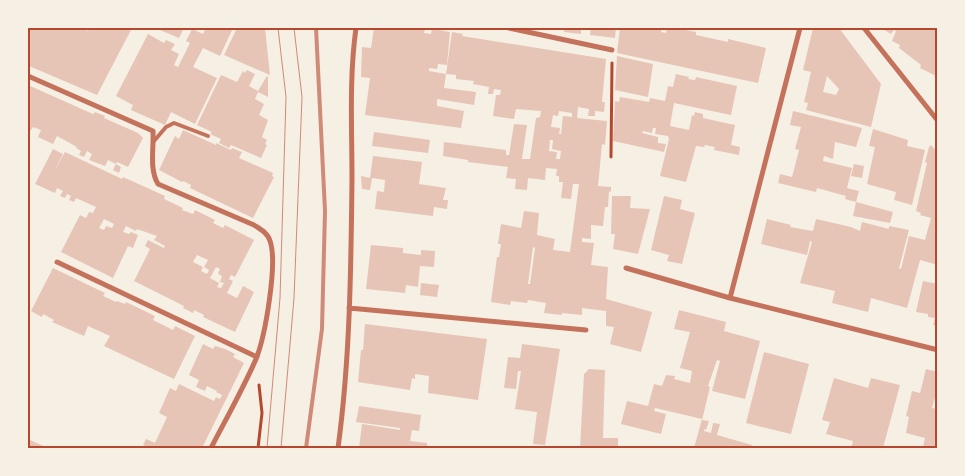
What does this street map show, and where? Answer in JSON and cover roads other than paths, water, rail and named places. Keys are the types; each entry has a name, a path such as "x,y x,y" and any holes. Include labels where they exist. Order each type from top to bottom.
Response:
{"street":[{"path":"338,448 344,410 349,308 352,180 351,71 356,28"},
{"path":"509,28 612,50"},
{"path":"730,298 800,28"},
{"path":"864,28 938,121"},
{"path":"28,76 153,131 152,162 155,179 158,184 254,225 270,239 272,248 270,292 257,357 211,448"},
{"path":"57,262 257,357"},
{"path":"626,268 730,298 938,350"},
{"path":"349,308 586,330"}],"lane":[{"path":"154,141 166,127 174,123 208,136"}],"tram line":[{"path":"267,448 280,298 286,97 278,28"},
{"path":"281,448 294,298 302,97 294,28"}],"railway":[{"path":"306,448 322,329 325,211 316,28"}]}
